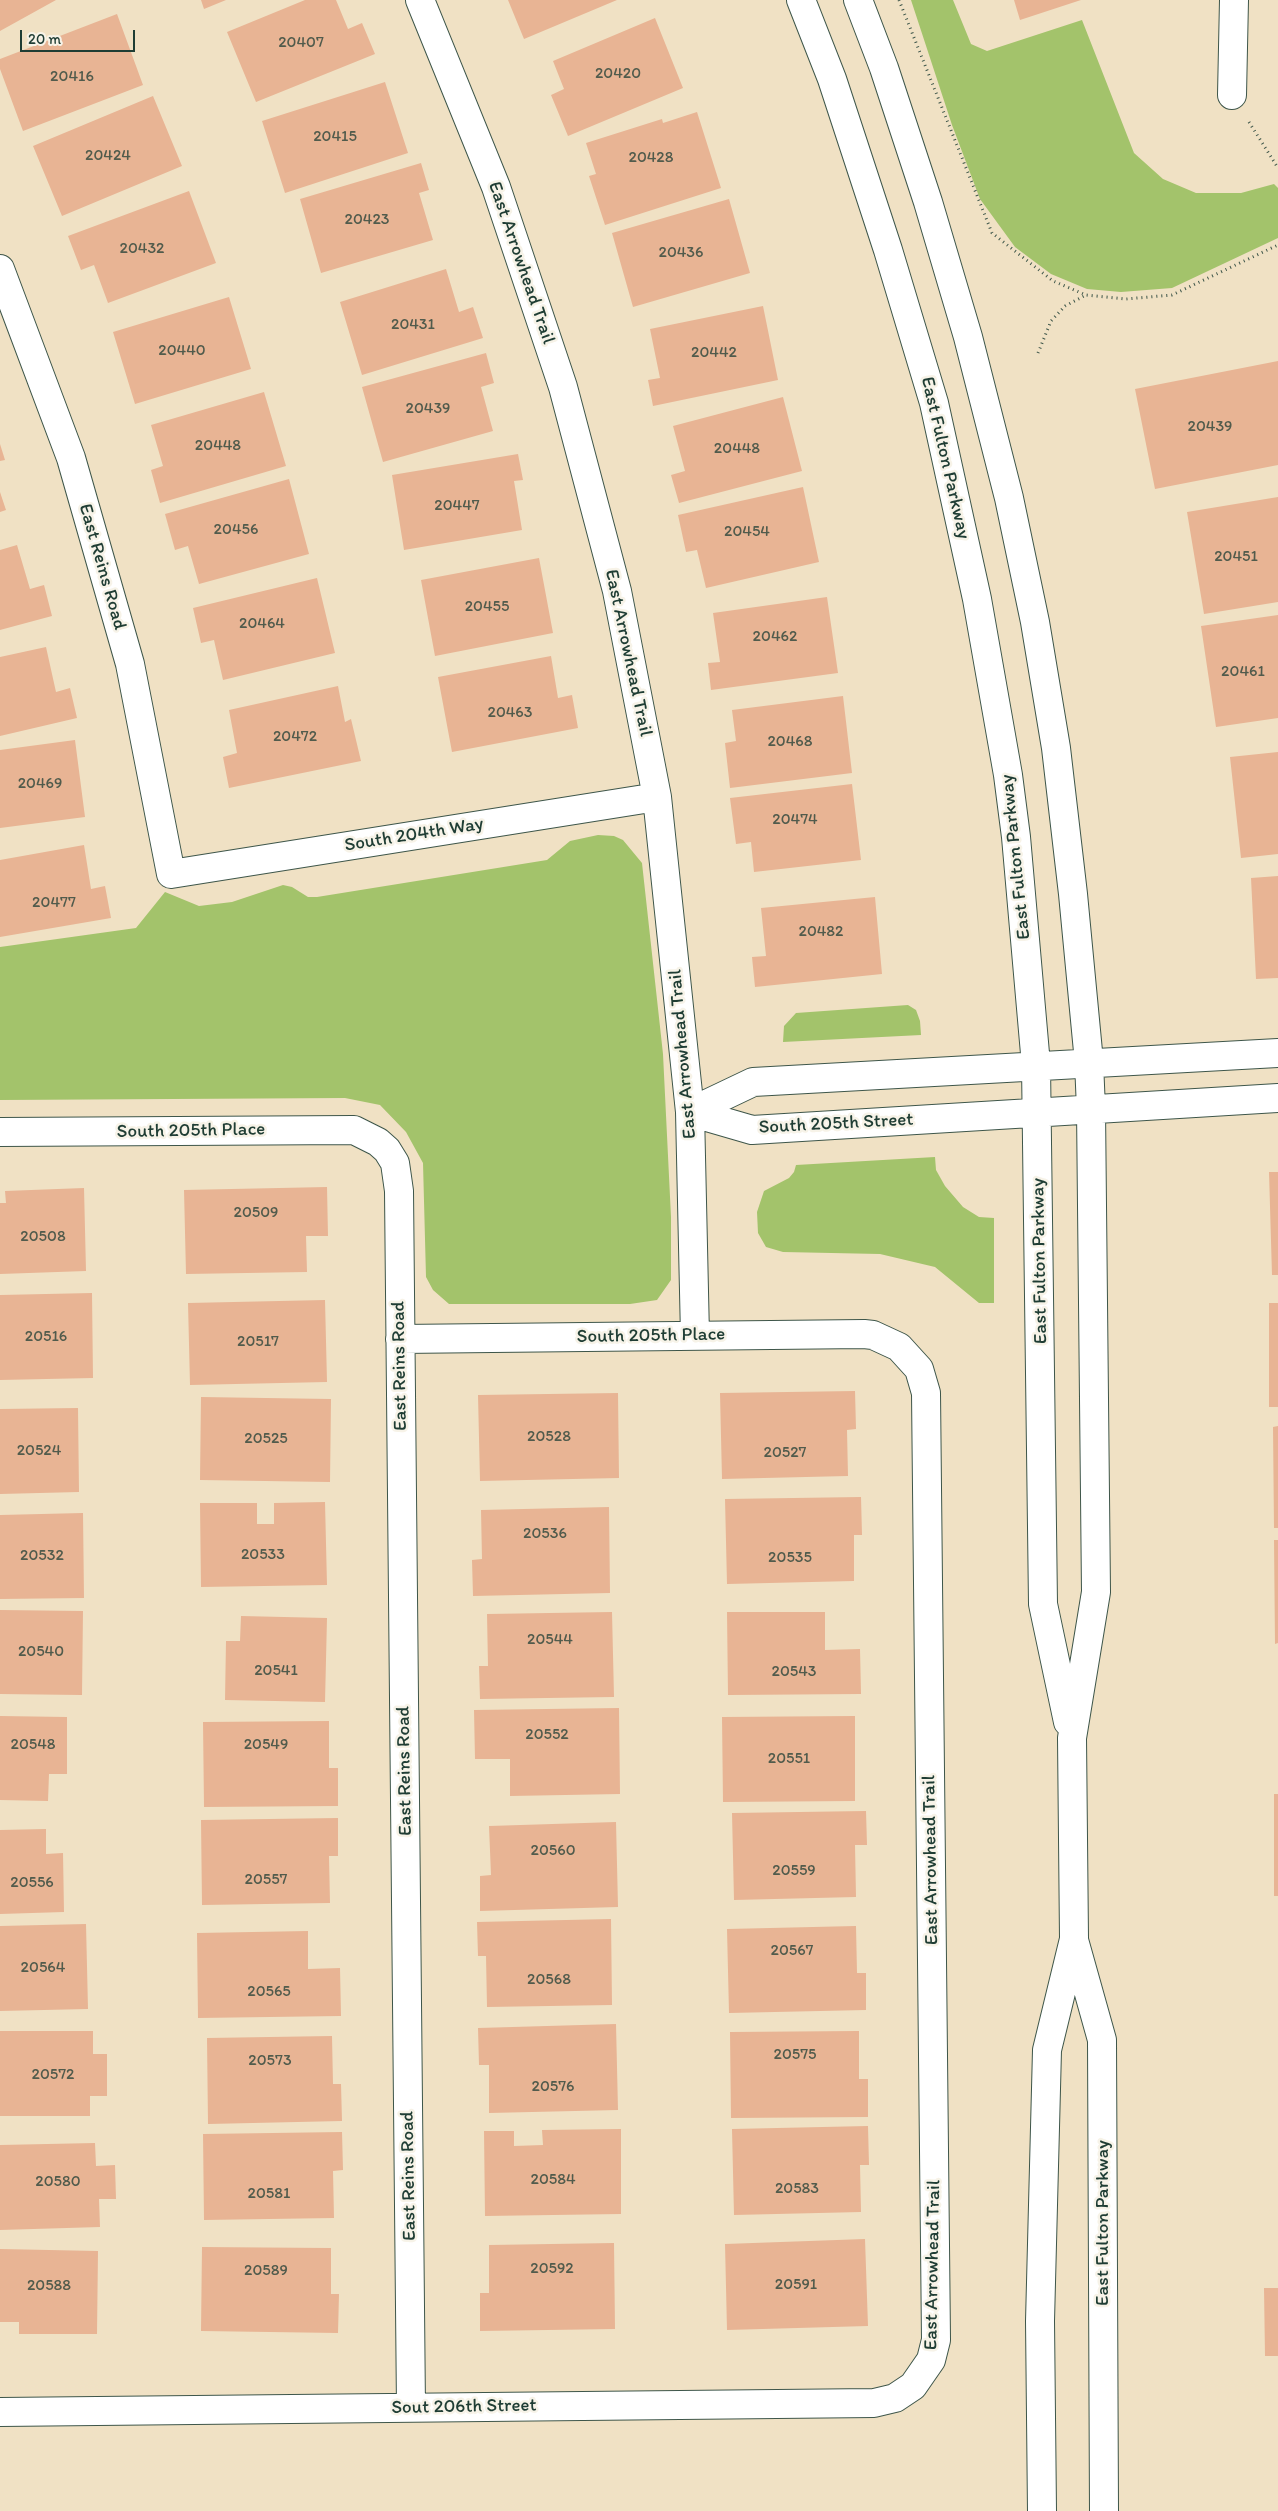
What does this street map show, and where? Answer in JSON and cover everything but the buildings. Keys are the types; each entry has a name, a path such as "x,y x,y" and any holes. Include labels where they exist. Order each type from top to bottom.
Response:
{"street":[{"name":"East Arrowhead Trail","path":"420,0 496,187 563,387 617,591 657,797 690,1112 695,1336"},
{"name":"East Fulton Parkway","path":"801,0 832,79 888,250 934,403 975,590 1008,774 1015,828 1036,1066 1043,1604 1072,1738"},
{"name":"East Fulton Parkway","path":"858,0 884,68 928,202 968,337 1008,498 1035,622 1056,748 1089,1062 1096,1592 1072,1738 1074,1939 1047,2050 1040,2321 1042,2511"},
{"path":"1232,95 1234,0"},
{"name":"East Reins Road","path":"0,269 71,458 130,664 171,874"},
{"name":"South 204th Way","path":"171,874 657,797"},
{"path":"690,1112 753,1082 1278,1053"},
{"name":"South 205th Street","path":"690,1112 752,1130 1278,1098"},
{"name":"South 205th Place","path":"0,1132 336,1129 354,1130 378,1142"},
{"name":"East Reins Road","path":"378,1142 387,1150 395,1164 399,1191 411,2408"},
{"name":"South 205th Place","path":"400,1339 864,1334 899,1347"},
{"name":"East Arrowhead Trail","path":"899,1347 919,1369 926,1393 936,2340 931,2360 920,2378"},
{"name":"East Fulton Parkway","path":"1074,1939 1102,2040 1104,2511"},
{"name":"Sout 206th Street","path":"0,2412 874,2403 895,2398 914,2386 920,2378"}],"path":[{"path":"899,0 992,234 1052,281 1086,294 1126,299 1172,295 1278,245"},
{"path":"1232,95 1278,168"},
{"path":"1038,354 1051,321 1065,306 1086,294"}],"green space":[{"path":"911,0 953,0 971,44 987,51 1082,20 1134,153 1163,179 1196,193 1241,193 1274,184 1278,188 1278,238 1172,288 1121,292 1087,289 1051,274 1015,247 980,199 952,125"},
{"path":"598,835 614,836 623,840 642,863 663,1054 671,1217 671,1280 657,1300 630,1304 449,1304 433,1290 426,1277 423,1163 406,1132 380,1105 345,1098 0,1100 0,947 136,928 165,892 199,906 232,902 283,885 292,887 308,897 317,897 547,860 570,841"},
{"path":"908,1005 916,1010 920,1021 921,1035 783,1042 784,1026 796,1013"},
{"path":"935,1157 936,1170 945,1186 963,1207 979,1217 994,1218 994,1303 979,1303 935,1267 880,1254 783,1252 766,1247 758,1233 757,1212 764,1191 789,1178 794,1172 796,1165"}]}
